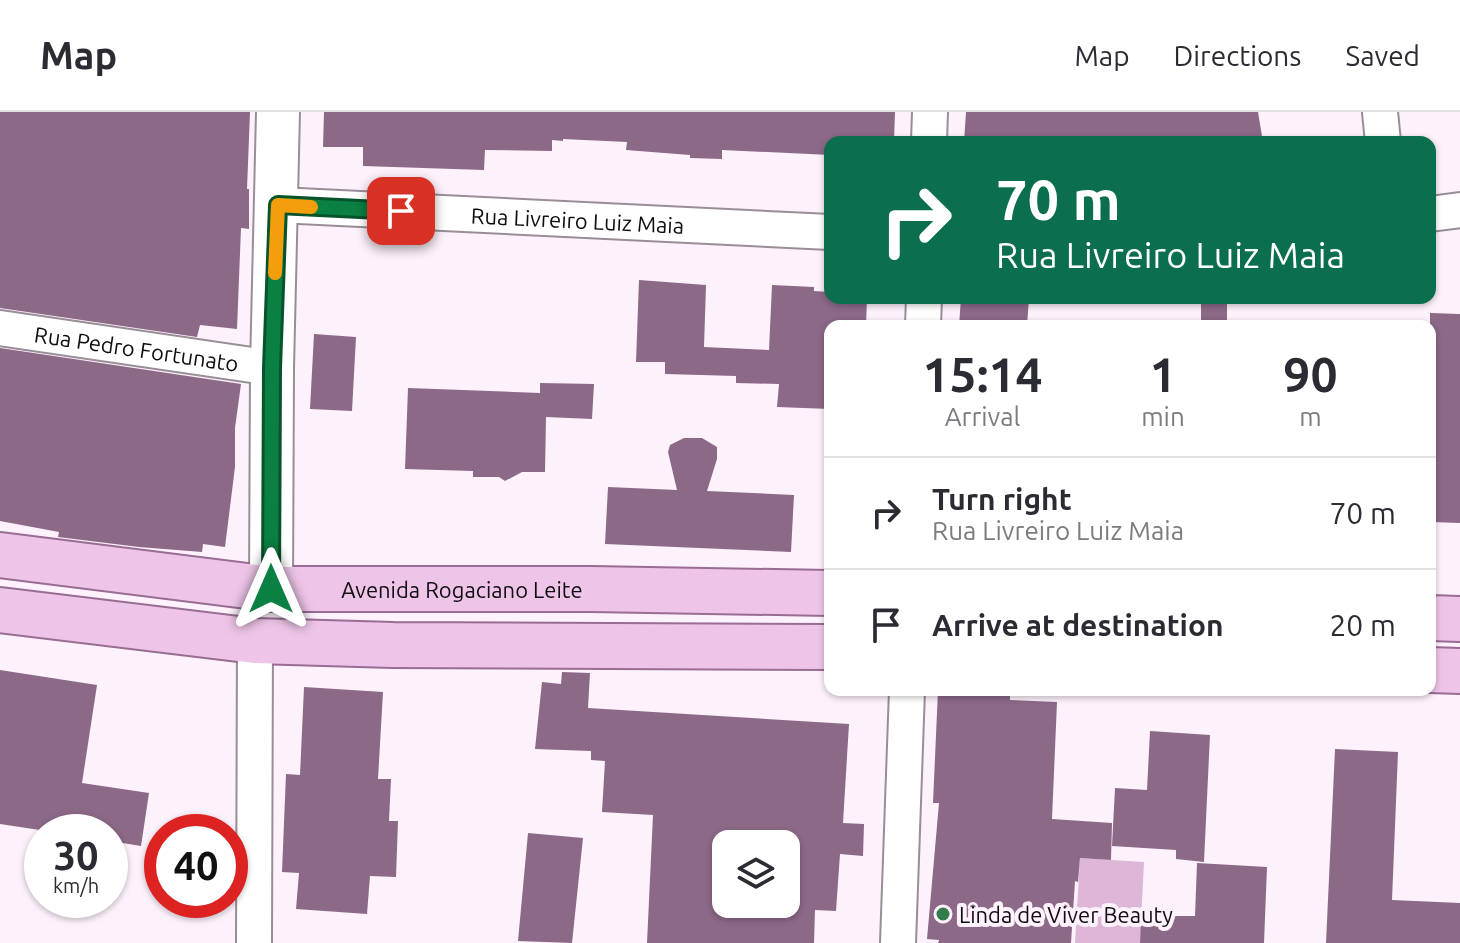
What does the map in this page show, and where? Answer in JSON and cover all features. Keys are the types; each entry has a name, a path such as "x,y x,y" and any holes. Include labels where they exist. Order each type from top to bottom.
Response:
{"main road":[{"name":"Avenida Rogaciano Leite","path":"0,555 271,589 824,593"},
{"path":"0,610 255,641 393,645 824,647"},
{"path":"1436,618 1460,619"},
{"path":"1436,670 1460,671"}],"street":[{"path":"271,589 278,112"},
{"path":"929,136 930,112"},
{"path":"1380,112 1382,136"},
{"name":"Rua Livreiro Luiz Maia","path":"278,205 824,232"},
{"path":"1436,213 1460,210"},
{"name":"Rua Pedro Fortunato","path":"0,328 272,368"},
{"path":"254,943 255,641"},
{"path":"898,943 907,696"}],"shaded area":[{"path":"1080,858 1144,862 1140,943 1075,943"}],"building":[{"path":"0,112 250,112 249,229 241,228 237,329 200,325 197,337 0,308"},
{"path":"324,112 895,112 894,136 824,136 824,155 722,150 722,159 690,158 690,155 626,150 627,142 563,139 552,140 552,151 485,150 484,170 363,166 363,147 323,147"},
{"path":"966,112 1258,112 1262,136 964,136"},
{"path":"639,280 706,285 704,347 769,350 772,285 814,287 814,291 824,292 824,304 867,304 866,320 824,320 824,409 777,407 779,384 736,383 736,376 665,374 665,362 636,362"},
{"path":"961,304 1029,304 1027,320 959,320"},
{"path":"1201,304 1227,304 1227,320 1201,320"},
{"path":"1430,313 1460,314 1460,523 1436,522 1436,320 1430,320"},
{"path":"314,334 356,337 352,411 310,409"},
{"path":"0,348 241,384 225,547 203,544 202,552 139,547 58,537 59,532 0,521"},
{"path":"540,383 594,384 592,419 546,417 545,472 522,472 505,481 499,477 473,477 473,471 405,469 408,388 540,393"},
{"path":"684,438 702,438 717,447 717,459 707,491 794,495 791,552 605,544 608,487 677,490 668,452 670,445"},
{"path":"0,670 97,685 82,783 149,793 141,846 128,844 128,814 24,814 24,828 0,824"},
{"path":"562,672 590,673 588,708 849,724 843,823 864,824 863,856 840,854 836,911 815,910 814,943 647,943 653,815 602,812 605,761 591,760 591,751 535,749 542,682 561,684"},
{"path":"304,687 383,692 378,779 391,779 389,821 398,821 396,877 370,876 367,914 296,909 299,873 282,872 286,774 300,775"},
{"path":"938,696 1010,696 1010,700 1057,702 1052,819 1112,823 1111,860 1080,858 1078,882 1075,881 1071,943 938,943 939,940 927,939 939,803 933,803"},
{"path":"1150,731 1210,735 1204,862 1176,859 1176,850 1112,846 1115,788 1147,790"},
{"path":"1335,749 1398,752 1392,900 1460,903 1460,943 1326,943"},
{"path":"528,833 583,838 572,943 518,941"},
{"path":"1197,863 1267,867 1264,943 1140,943 1141,916 1195,916"}],"slow traffic":[{"path":"275,273 278,205 311,207"}],"place":[{"name":"Linda de Viver Beauty","path":"943,914"}],"route":[{"path":"271,589 272,368 278,205 401,211"}]}
